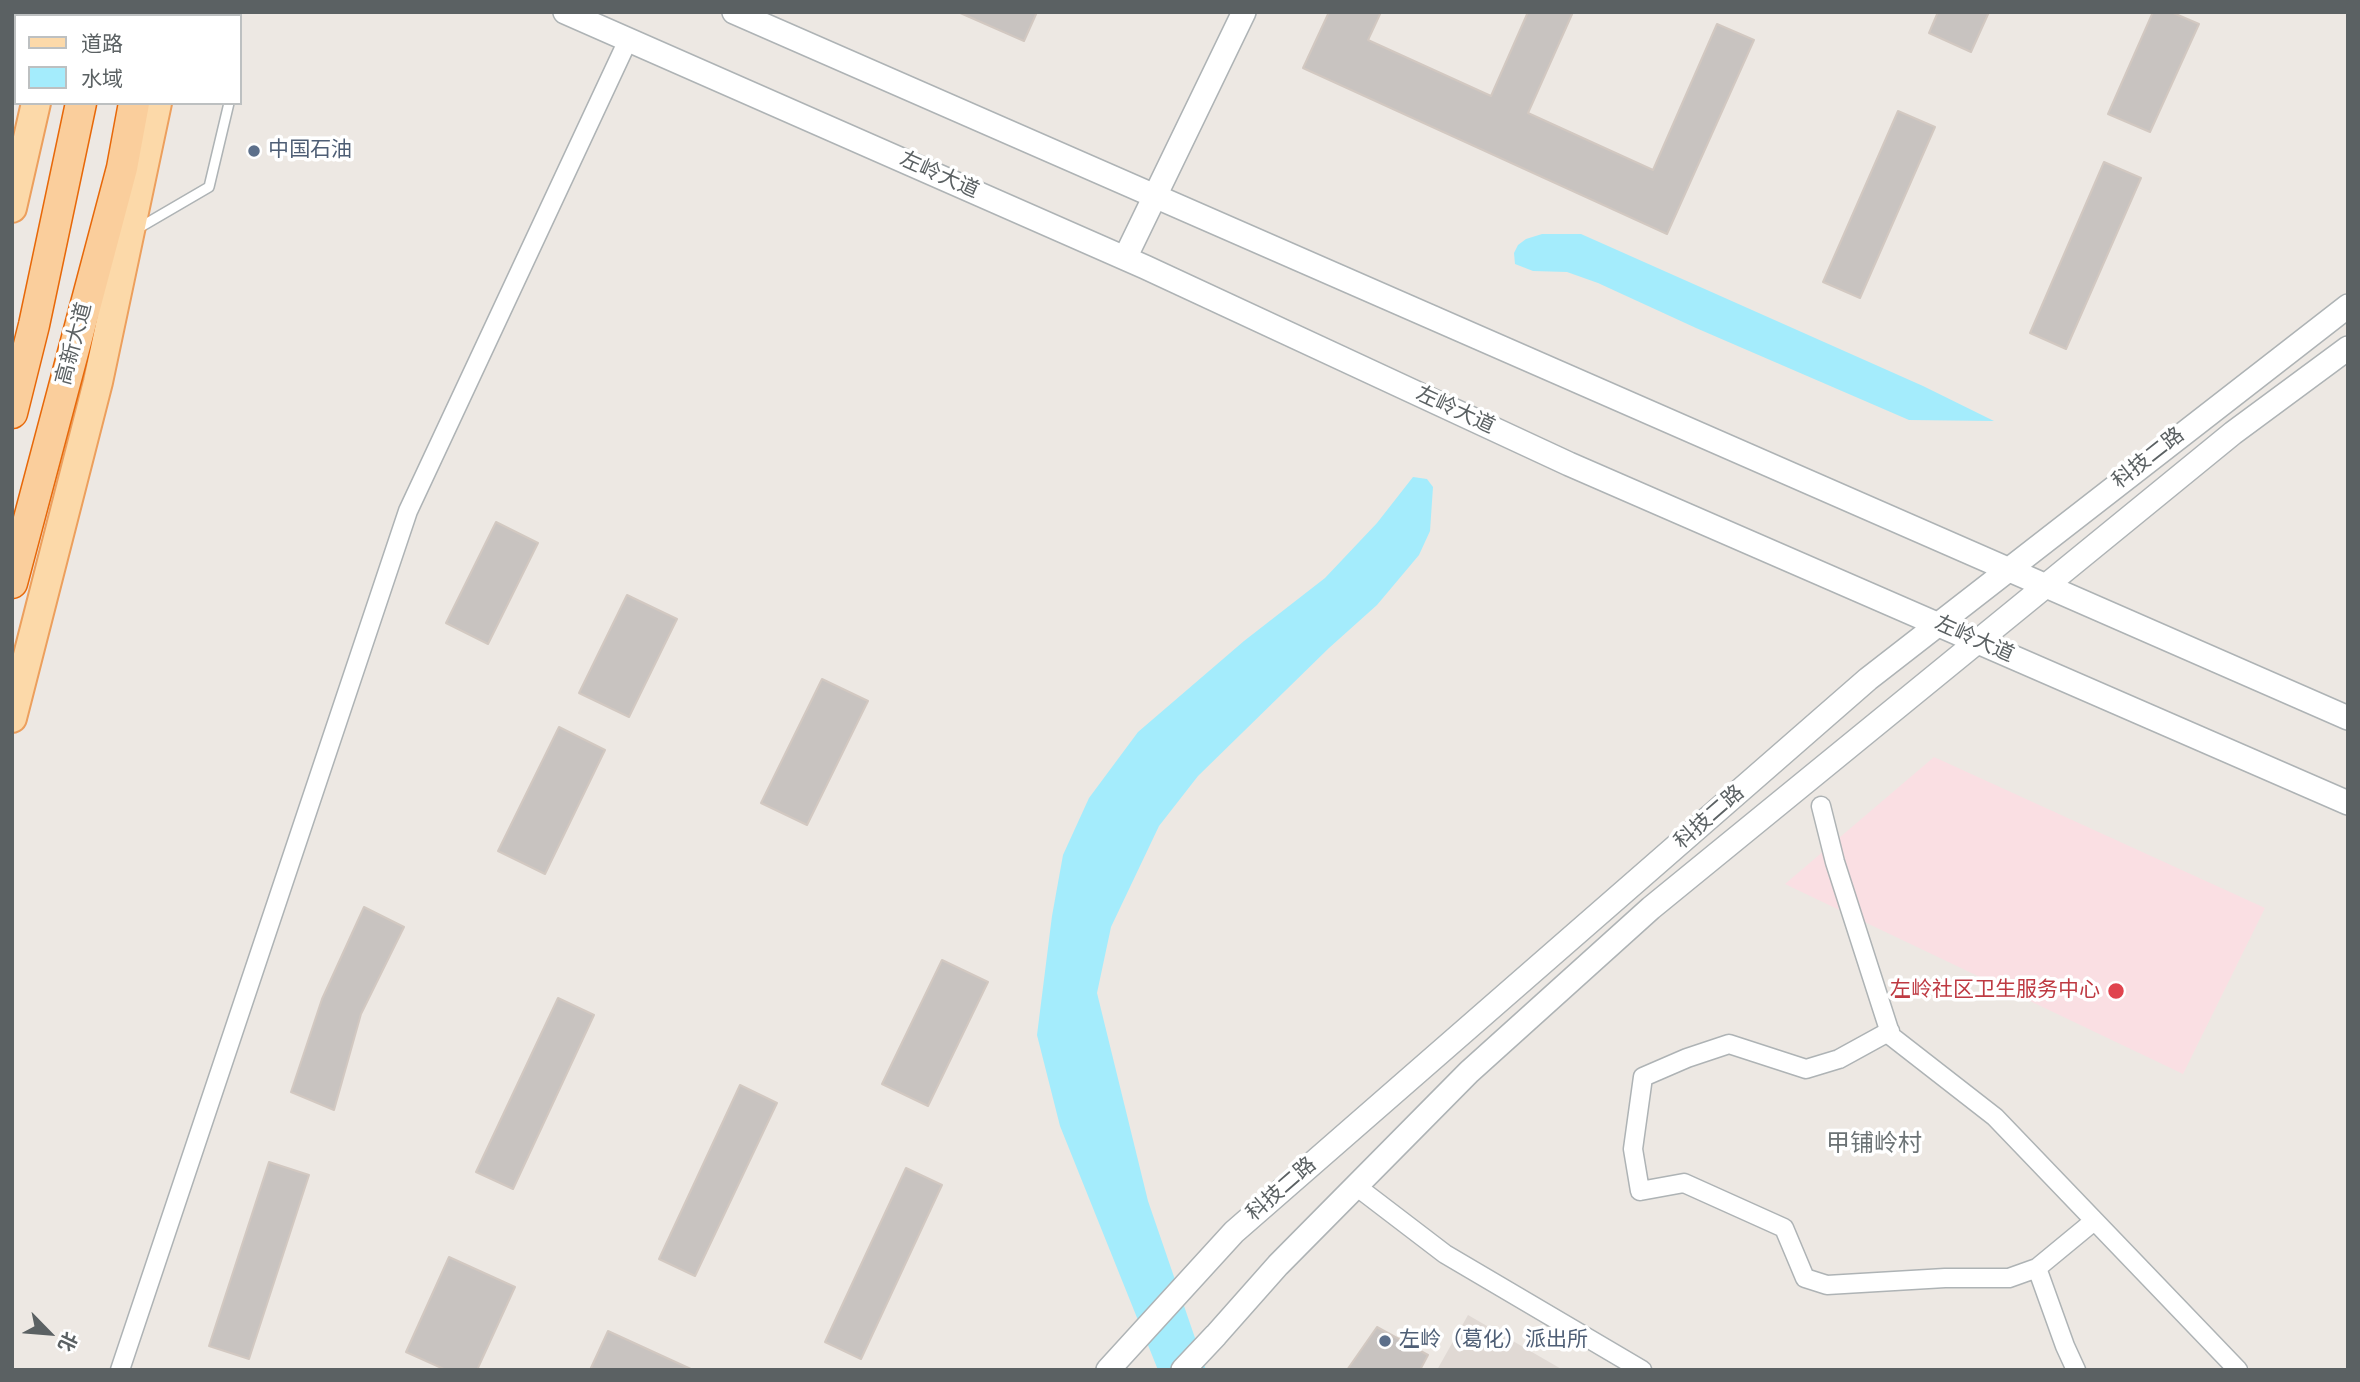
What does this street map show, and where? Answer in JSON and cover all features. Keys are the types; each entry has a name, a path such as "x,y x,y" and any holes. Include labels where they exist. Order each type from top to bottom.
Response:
{"highway":[{"name":"高新大道","path":"12,413 81,105"},
{"name":"高新大道","path":"12,583 122,169 134,105"}],"main road":[{"path":"12,208 36,105"},
{"path":"12,718 99,382 157,105"}],"street":[{"name":"左岭大道","path":"565,12 1125,258 1569,464 2348,803"},
{"path":"734,12 2348,718"},
{"path":"1125,258 1244,12"},
{"path":"120,1370 408,511 628,40"},
{"name":"科技二路","path":"1108,1370 1234,1232 1868,679 2348,306"},
{"name":"科技二路","path":"1183,1370 1278,1265 1469,1072 1651,908 2234,433 2348,348"},
{"path":"1821,806 1835,862 1891,1035 1995,1117 2238,1370"},
{"path":"1890,1031 1839,1059 1806,1069 1729,1044 1643,1077 1633,1149 1640,1191 1684,1183 1784,1228 1805,1278 1827,1285 1945,1278 2009,1278 2037,1268 2094,1221"},
{"path":"1356,1186 1445,1254 1642,1370"},
{"path":"2037,1268 2065,1346 2077,1370"}],"lane":[{"path":"130,233 209,187 229,105"}],"shaded area":[{"name":"左岭社区卫生服务中心","path":"1934,757 2265,908 2183,1074 1785,884"},
{"path":"1468,1315 1563,1370 1437,1370"}],"water":[{"path":"1542,234 1581,234 1923,386 1994,421 1909,420 1598,283 1567,272 1533,271 1515,264 1514,253 1518,245 1526,239"},
{"path":"1413,477 1427,479 1433,487 1430,531 1419,555 1377,605 1198,776 1159,826 1111,927 1097,993 1148,1201 1206,1370 1158,1370 1060,1126 1037,1035 1052,916 1063,855 1089,798 1138,732 1244,641 1325,578 1377,523"}],"building":[{"path":"958,12 1037,12 1024,41"},
{"path":"1329,12 1381,12 1368,40 1491,96 1528,12 1573,12 1528,113 1653,170 1717,24 1754,40 1667,234 1303,68"},
{"path":"1938,12 1989,12 1971,52 1929,33"},
{"path":"2153,12 2171,12 2199,24 2150,132 2108,114"},
{"path":"1898,111 1935,127 1860,298 1823,282"},
{"path":"2104,162 2141,178 2066,349 2030,333"},
{"path":"496,522 538,543 488,644 446,623"},
{"path":"627,595 677,619 629,717 579,693"},
{"path":"822,679 868,701 807,825 761,803"},
{"path":"559,727 605,750 545,874 498,851"},
{"path":"364,907 404,927 361,1014 334,1110 291,1092 322,999"},
{"path":"942,960 988,982 928,1106 882,1084"},
{"path":"558,998 594,1015 513,1189 476,1172"},
{"path":"740,1085 777,1103 695,1276 659,1259"},
{"path":"269,1162 309,1175 249,1359 209,1346"},
{"path":"906,1168 942,1185 861,1359 825,1342"},
{"path":"449,1257 515,1287 477,1370 446,1370 406,1352"},
{"name":"左岭（葛化）派出所","path":"1377,1327 1428,1355 1420,1370 1347,1370"},
{"path":"608,1331 693,1370 590,1370"}],"place":[{"name":"中国石油","path":"254,151"},
{"name":"左岭社区卫生服务中心","path":"2116,991"},
{"name":"左岭（葛化）派出所","path":"1385,1341"}],"district":[{"name":"甲铺岭村","path":"1874,1145"}]}
